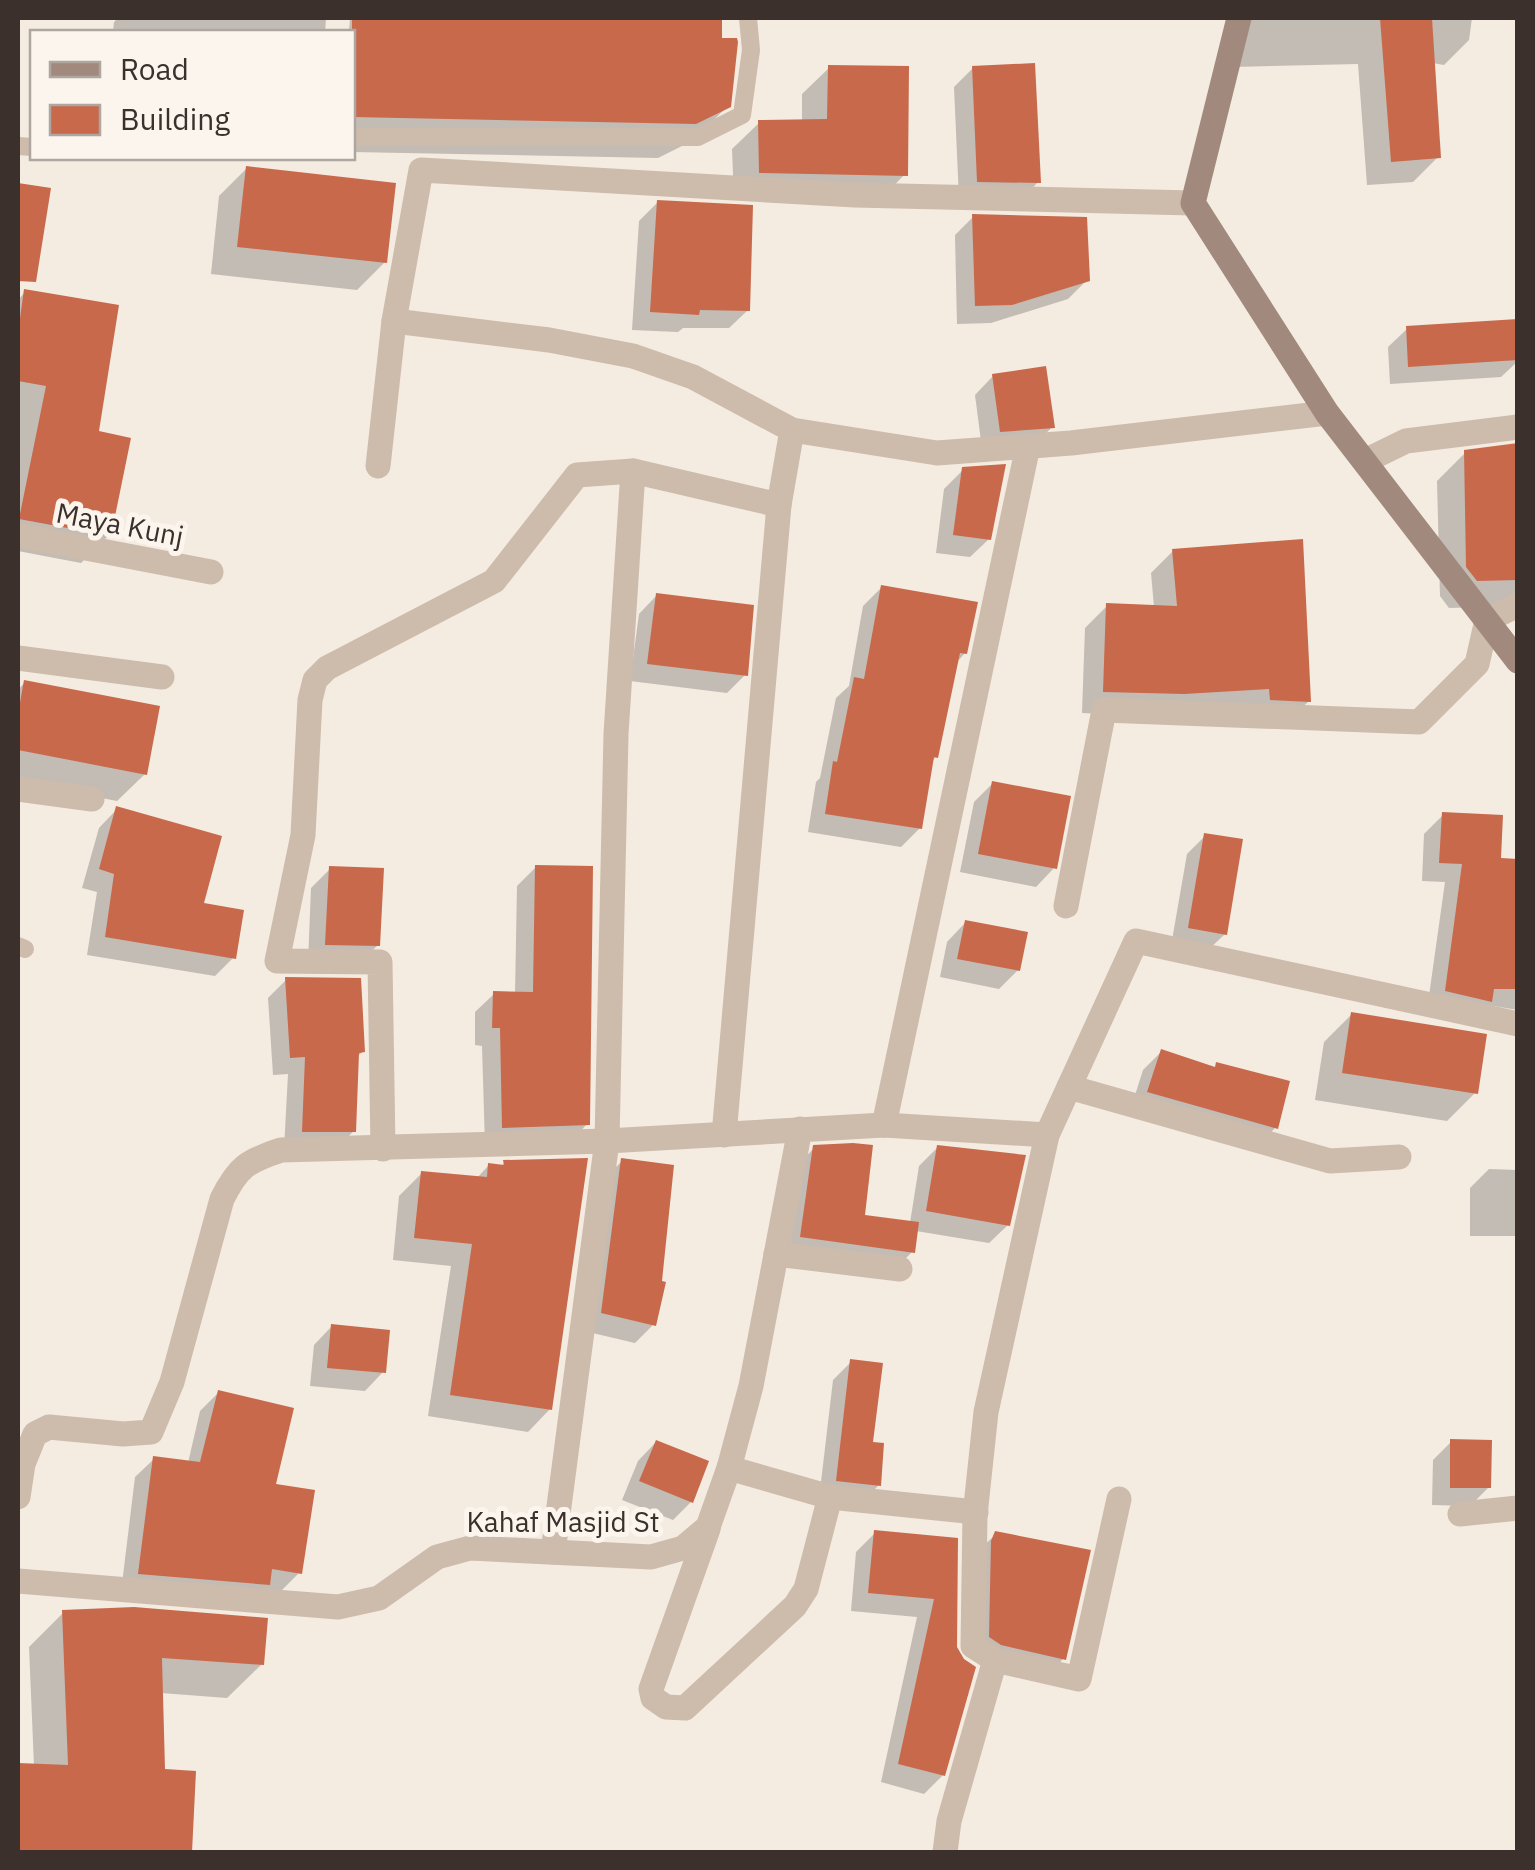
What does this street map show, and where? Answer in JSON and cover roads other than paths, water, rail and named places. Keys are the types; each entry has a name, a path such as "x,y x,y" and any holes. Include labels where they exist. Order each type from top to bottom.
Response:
{"street":[{"path":"1240,18 1193,204 1327,413 1518,660"},
{"path":"378,466 394,321 421,170 855,195 1193,204"},
{"path":"394,321 549,340 633,356 692,377 792,430 937,453 1327,413"},
{"path":"1365,461 1406,441 1518,427"},
{"path":"724,1135 779,506 792,430"},
{"path":"884,1125 1028,446"},
{"path":"384,1150 380,962 277,961 303,835 310,700 315,680 327,668 494,581 577,475 632,471 779,506"},
{"path":"554,1552 607,1141 616,734 632,471"},
{"name":"Maya Kunj","path":"18,535 211,572"},
{"path":"1487,620 1518,605"},
{"path":"1066,906 1104,710 1418,722 1476,664 1487,620"},
{"path":"18,658 162,677"},
{"path":"18,789 92,799"},
{"path":"1119,1499 1080,1679 995,1660 972,1646 976,1512 986,1412 1047,1135 1136,941 1518,1024"},
{"path":"1070,1087 1330,1161 1399,1157"},
{"path":"18,1496 23,1464 35,1434 49,1427 123,1434 151,1432 172,1382 222,1199 235,1173 254,1159 281,1150 607,1141 884,1125 1047,1135"},
{"path":"800,1129 752,1386 729,1468 652,1688 653,1698 677,1710 686,1708 795,1606 806,1589 830,1497"},
{"path":"776,1254 900,1269"},
{"path":"729,1468 830,1497 976,1512"},
{"path":"1460,1514 1518,1508"},
{"name":"Kahaf Masjid St","path":"18,1580 338,1606 379,1598 437,1557 470,1548 651,1557 683,1548 708,1527"},
{"path":"945,1852 949,1821 995,1660"}],"lane":[{"path":"355,137 698,138 742,115 752,50 748,18"}]}
